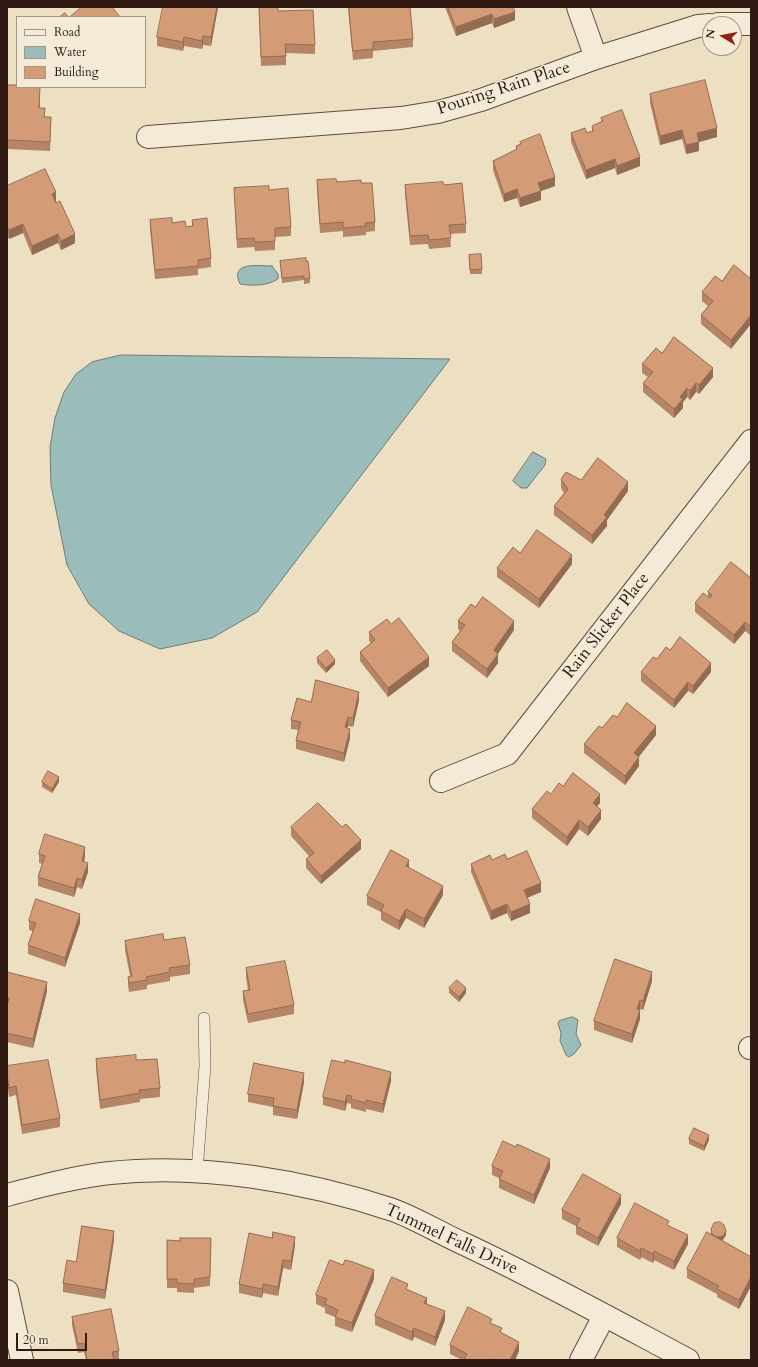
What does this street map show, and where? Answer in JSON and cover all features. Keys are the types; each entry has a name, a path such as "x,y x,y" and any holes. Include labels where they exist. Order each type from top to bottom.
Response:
{"street":[{"path":"578,7 596,58"},
{"name":"Pouring Rain Place","path":"148,137 401,118 438,112 482,100 596,58 702,26"},
{"name":"Rain Slicker Place","path":"441,781 507,754 751,441"},
{"name":"Tummel Falls Drive","path":"7,1195 53,1182 110,1173 167,1170 197,1171 260,1178 328,1192 394,1211 503,1262 688,1360"},
{"path":"7,1291 22,1360"},
{"path":"581,1360 604,1316"}],"lane":[{"path":"197,1171 205,1066 204,1018"}],"water":[{"path":"247,266 272,266 278,274 278,279 259,285 240,284 238,271 242,268"},
{"path":"121,355 450,359 257,612 212,638 160,649 119,631 89,604 67,565 51,485 50,447 55,418 64,392 76,374 92,362"},
{"path":"533,452 546,459 545,465 527,488 521,488 513,481"},
{"path":"573,1017 578,1020 576,1034 581,1045 574,1054 569,1057 566,1055 560,1041 561,1033 558,1024 559,1021"}],"building":[{"path":"82,7 112,7 119,16 71,16"},
{"path":"163,7 217,7 211,37 203,36 202,41 184,37 183,42 157,37"},
{"path":"278,7 278,11 313,10 315,45 285,44 286,56 261,57 259,8"},
{"path":"349,7 410,7 413,39 373,42 373,49 353,51"},
{"path":"448,7 513,7 515,12 494,19 492,14 456,27"},
{"path":"705,80 717,128 697,133 699,142 686,145 682,130 660,136 650,94"},
{"path":"7,85 16,85 16,88 40,88 39,108 45,108 44,117 51,117 50,142 7,140"},
{"path":"622,110 640,157 617,166 615,159 586,170 571,133 585,128 587,133 593,131 592,126 603,121 601,118"},
{"path":"540,134 555,177 538,183 541,191 520,198 517,189 504,194 493,161 517,149 516,146 521,144 520,142"},
{"path":"45,169 56,192 52,194 56,203 60,201 75,234 61,241 58,234 32,246 23,224 9,230 7,226 7,186"},
{"path":"336,179 337,182 361,180 361,183 372,183 375,222 365,223 366,226 343,228 343,222 320,224 317,180"},
{"path":"443,182 444,185 462,183 466,224 449,225 451,238 429,240 428,235 410,236 405,185"},
{"path":"269,186 269,190 288,188 291,227 275,228 275,241 255,242 254,238 237,239 234,188"},
{"path":"172,218 172,223 185,221 186,227 193,226 192,220 207,218 211,258 198,260 198,266 155,270 150,220"},
{"path":"481,254 482,269 470,270 469,255"},
{"path":"306,258 306,261 308,261 310,278 304,279 304,276 282,278 280,261"},
{"path":"734,265 751,279 751,315 731,340 701,315 713,301 702,292 715,276 722,281"},
{"path":"674,337 713,368 699,385 696,383 690,391 687,388 680,397 683,399 674,409 643,383 653,372 642,364 656,348 662,353"},
{"path":"598,458 628,482 604,515 607,517 592,535 554,506 568,489 561,479 566,472 581,480"},
{"path":"537,530 572,555 539,599 497,568 513,547 520,553"},
{"path":"731,562 751,578 751,624 750,626 745,622 734,635 695,603 703,593 710,598 712,595 708,592"},
{"path":"483,597 514,621 494,650 498,654 487,669 452,642 465,625 458,621 471,604 475,607"},
{"path":"399,618 429,657 388,688 360,652 375,640 369,632 387,619 391,624"},
{"path":"680,637 711,663 693,686 688,682 674,700 641,672 653,657 657,659 666,647 670,650"},
{"path":"327,650 335,660 326,668 317,658"},
{"path":"316,680 359,692 353,718 348,717 345,727 350,729 344,753 296,740 301,722 291,720 297,698 311,702"},
{"path":"627,703 656,726 634,753 639,757 625,776 584,744 599,726 602,728 613,715 617,717"},
{"path":"48,771 59,777 52,789 42,782"},
{"path":"573,773 600,794 593,803 601,810 588,827 579,820 567,837 532,809 547,791 551,794 559,783 563,786"},
{"path":"318,803 342,827 346,824 361,840 321,876 306,859 314,853 291,827"},
{"path":"45,834 85,847 82,861 88,863 82,880 77,878 74,888 38,877 45,856 39,854"},
{"path":"391,850 409,860 406,866 443,886 424,919 406,909 399,921 381,911 384,905 367,896"},
{"path":"527,851 541,883 524,890 530,904 511,912 507,904 491,911 471,864 490,855 492,860 505,854 507,859"},
{"path":"36,899 80,914 65,958 28,945 36,923 29,921"},
{"path":"163,934 164,940 185,937 190,965 169,968 170,972 146,977 147,980 129,983 128,977 132,976 125,941"},
{"path":"615,959 652,972 643,1001 640,1000 637,1009 640,1010 632,1034 594,1021"},
{"path":"285,961 294,1005 248,1014 243,991 250,990 246,968"},
{"path":"7,972 47,982 33,1039 7,1033 7,1006 9,998 7,997"},
{"path":"457,980 466,988 459,997 449,988"},
{"path":"136,1055 136,1060 157,1059 160,1088 139,1090 140,1093 100,1100 96,1059"},
{"path":"48,1060 60,1118 22,1125 16,1086 9,1088 7,1066"},
{"path":"332,1060 345,1063 345,1060 391,1072 383,1104 366,1100 366,1103 351,1099 352,1096 347,1095 345,1102 323,1097"},
{"path":"254,1063 304,1073 297,1110 273,1106 274,1098 248,1094"},
{"path":"694,1128 709,1135 704,1146 689,1139"},
{"path":"503,1141 516,1147 517,1144 550,1159 534,1195 499,1179 503,1171 492,1166"},
{"path":"583,1174 621,1195 598,1238 576,1226 580,1219 562,1210"},
{"path":"635,1203 669,1221 667,1225 688,1235 674,1261 654,1251 653,1254 641,1248 640,1251 617,1238"},
{"path":"720,1222 724,1225 726,1231 723,1236 717,1237 712,1234 711,1229 714,1223"},
{"path":"82,1226 114,1231 105,1290 63,1283 67,1260 76,1262"},
{"path":"273,1232 295,1237 291,1261 283,1260 278,1287 263,1284 262,1289 239,1284 249,1233 272,1238"},
{"path":"707,1232 751,1257 751,1277 739,1300 717,1289 719,1286 687,1269"},
{"path":"180,1238 211,1238 210,1277 194,1279 194,1284 177,1283 177,1279 167,1279 167,1240 180,1241"},
{"path":"330,1260 343,1265 345,1260 374,1270 352,1323 335,1317 338,1310 325,1304 327,1299 316,1295"},
{"path":"392,1277 408,1284 406,1289 427,1298 424,1303 445,1311 435,1337 414,1328 412,1332 375,1316"},
{"path":"468,1307 492,1319 490,1323 502,1328 500,1332 519,1342 510,1360 464,1360 467,1354 450,1345"},
{"path":"111,1309 119,1351 112,1352 114,1360 87,1360 84,1343 78,1344 72,1317"}]}
